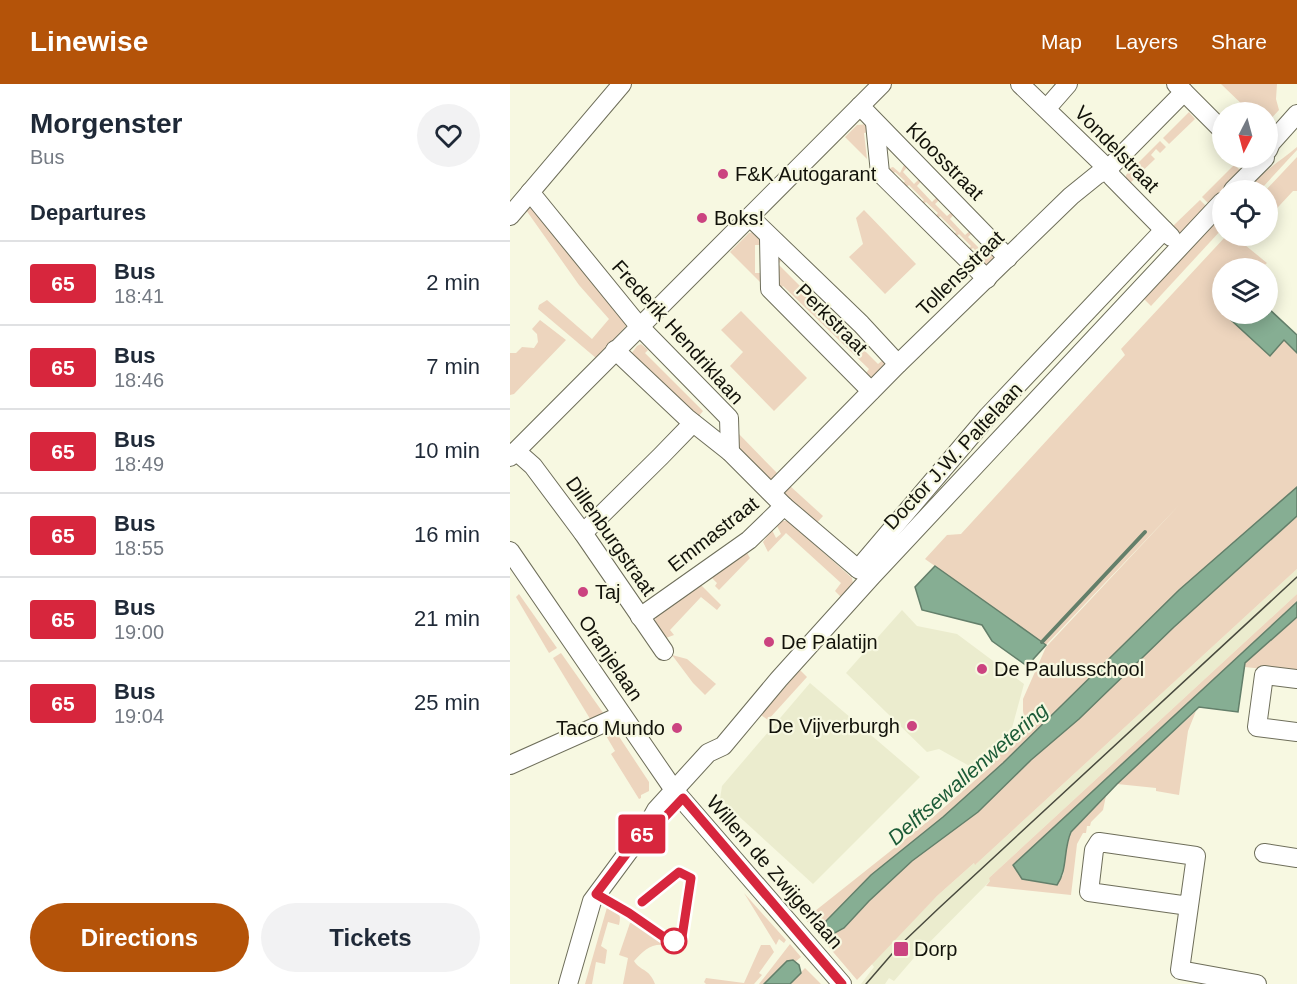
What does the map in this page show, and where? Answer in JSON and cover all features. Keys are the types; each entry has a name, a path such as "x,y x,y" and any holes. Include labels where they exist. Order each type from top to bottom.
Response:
{"street":[{"path":"510,216 622,84"},
{"name":"Vondelstraat","path":"1020,84 1108,169 1112,177 1181,247"},
{"path":"1047,108 1068,84"},
{"path":"513,454 860,106 873,87"},
{"path":"1180,88 1212,120"},
{"name":"Tollensstraat","path":"778,499 898,364 1071,196 1096,175 1108,169 1180,88"},
{"name":"Kloosstraat","path":"860,106 1008,258"},
{"path":"1278,135 1297,114"},
{"name":"Kloosstraat","path":"875,123 880,173 987,279"},
{"path":"1278,146 1297,131"},
{"path":"1242,180 1254,168"},
{"name":"Frederik Hendriklaan","path":"530,192 639,326 729,418 730,452"},
{"name":"Doctor J.W. Paltelaan","path":"865,572 1212,213"},
{"name":"Perkstraat","path":"750,217 769,238 861,324 898,364"},
{"name":"Doctor J.W. Paltelaan","path":"568,984 592,901 646,828 656,810 678,794 708,753 723,746 988,416 1164,230"},
{"name":"Perkstraat","path":"769,238 770,289 872,391"},
{"path":"615,350 693,423 730,452 778,499 865,572"},
{"path":"583,533 693,423"},
{"name":"Dillenburgstraat","path":"513,454 533,466 583,533 664,651"},
{"name":"Emmastraat","path":"640,617 748,540 778,499"},
{"name":"Oranjelaan","path":"510,551 678,794"},
{"path":"1297,679 1264,675 1257,727 1297,732"},
{"path":"510,765 622,715"},
{"name":"Willem de Zwijgerlaan","path":"678,794 842,984"},
{"path":"1189,906 1089,892 1094,850 1099,842 1196,856 1189,906 1179,977 1257,984"},
{"path":"1264,853 1297,858"}],"shaded area":[{"path":"1221,84 1277,84 1277,102 1240,102"},
{"path":"1189,112 1195,119 1169,144 1163,138"},
{"path":"868,124 871,132 864,133 867,159 845,137 857,125"},
{"path":"1160,141 1166,147 1160,153 1156,149 1151,155 1155,159 1129,184 1126,181 1126,175"},
{"path":"1297,147 1297,150 1269,180 1256,180 1270,168 1278,168 1278,162"},
{"path":"1297,157 1297,191 1293,191 1278,207 1278,180 1275,180"},
{"path":"904,165 908,166 903,172 914,184 920,178 922,180 917,186 932,202 938,196 940,199 935,204 947,216 953,211 955,213 950,219 965,235 971,230 973,232 968,237 987,256 994,250 995,259 986,267 979,266 985,260 973,248 966,252 971,246 959,234 953,240 951,238 956,232 940,216 935,221 933,219 938,213 926,202 920,207 919,205 924,200 909,185 903,190 900,187 905,181 895,172 889,177 887,169 893,167 900,173"},
{"path":"1231,168 1240,170 1231,180 1219,180"},
{"path":"1212,187 1212,201 1209,204 1202,197"},
{"path":"1200,200 1207,207 1181,234 1173,226"},
{"path":"531,204 628,324 596,358 538,309 539,305 547,300 592,339 609,319 579,285 526,210"},
{"path":"864,210 916,264 885,294 849,257 863,244 856,218"},
{"path":"1212,225 1212,240 1151,306 1144,299"},
{"path":"749,233 758,234 764,245 755,245 755,273 764,273 764,281 761,283 730,252"},
{"path":"1217,246 1246,246 1261,258 1212,258 1212,324 1235,324 1270,355 1284,340 1297,353 1297,487 1179,590 1003,763 943,817 871,875 826,921 844,928 912,861 978,812 1174,627 1297,516 1297,569 975,865 974,863 937,896 857,980 805,919 932,818 989,768 1025,722 1023,699 1046,647 1182,502 1046,645 925,559 947,535 961,534 1125,355 1121,349"},
{"path":"779,258 781,261 778,264 878,364 883,360 884,369 877,377 871,377 866,373 869,369 783,286 779,289 776,260"},
{"path":"741,311 807,378 774,411 730,366 743,352 721,330"},
{"path":"1278,317 1297,335 1297,353 1284,340 1270,356 1235,324 1278,324"},
{"path":"540,320 566,340 514,394 510,395 510,353 516,353 522,347 534,348 538,342 537,334 532,329"},
{"path":"641,344 648,350 645,353 703,411 698,417 631,354"},
{"path":"737,432 777,473 771,480 766,480 738,454"},
{"path":"790,486 823,516 815,525 786,499 784,492"},
{"path":"1297,487 1297,516 1174,627 978,812 912,861 844,928 833,934 825,929 826,921 871,875 943,817 1003,763 1179,590"},
{"path":"780,521 788,521 852,578 853,584 841,597 835,591 841,583 786,533 768,552 763,542 772,530 776,538 781,534 777,526"},
{"path":"747,553 750,558 719,590 715,586 717,583 711,577"},
{"path":"935,566 1046,645 1027,666 992,641 982,625 922,610 915,587"},
{"path":"1297,569 1297,594 989,878 991,880 894,981 889,978 885,984 861,984 874,967 871,963 937,896 974,863 976,864"},
{"path":"701,585 721,605 717,610 701,597 670,630 674,635 666,638 655,623 656,614"},
{"path":"519,594 557,648 549,653 516,597"},
{"path":"1297,594 1297,602 1013,865 1063,876 1067,839 1106,796 1103,810 1090,826 1087,826 1086,833 1083,833 1077,844 1071,895 986,886 990,881 989,878"},
{"path":"1297,602 1297,617 1245,663 1238,712 1199,707 1117,784 1071,832 1063,873 1057,885 1022,879 1013,865"},
{"path":"902,610 917,626 957,634 1024,684 1012,728 973,768 939,749 927,752 846,673"},
{"path":"1297,617 1297,673 1245,667 1245,663"},
{"path":"561,653 606,717 592,722 553,658"},
{"path":"672,655 687,659 716,684 705,695"},
{"path":"800,670 807,677 768,720 761,715"},
{"path":"810,683 920,777 813,884 720,799 722,786"},
{"path":"1196,711 1188,731 1179,795 1156,791 1156,788 1117,784"},
{"path":"614,729 649,782 649,791 641,795 639,799 611,754 615,751 605,734"},
{"path":"744,893 786,940 784,943 779,939 776,945"},
{"path":"608,904 618,913 619,925 608,922 601,946 607,950 605,964 596,962 592,984 585,984"},
{"path":"632,922 665,945 648,948 634,961 650,975 655,984 623,984 628,958 619,955"},
{"path":"790,944 801,957 795,962 787,961 764,984 759,984"},
{"path":"761,945 770,945 774,952 759,973 762,975 754,984 706,984 704,982 706,978 744,983"},
{"path":"793,960 799,965 801,973 790,984 764,984 787,961"},
{"path":"805,968 821,984 790,984"}],"waterway":[{"path":"1042,642 1145,532"}],"tram line":[{"path":"866,984 898,947 939,908 1297,577"}],"bus line":[{"name":"65","path":"642,902 679,872 691,878 682,937 671,942 596,894 646,828 665,817 683,798 842,984"}],"place":[{"name":"F&K Autogarant","path":"723,174"},
{"name":"Boks!","path":"702,218"},
{"name":"Taj","path":"583,592"},
{"name":"De Palatijn","path":"769,642"},
{"name":"De Paulusschool","path":"982,669"},
{"name":"De Vijverburgh","path":"912,726"},
{"name":"Taco Mundo","path":"677,728"},
{"name":"Dorp","path":"901,949"}],"water label":[{"name":"Delftsewallenwetering","path":"968,774"}]}
